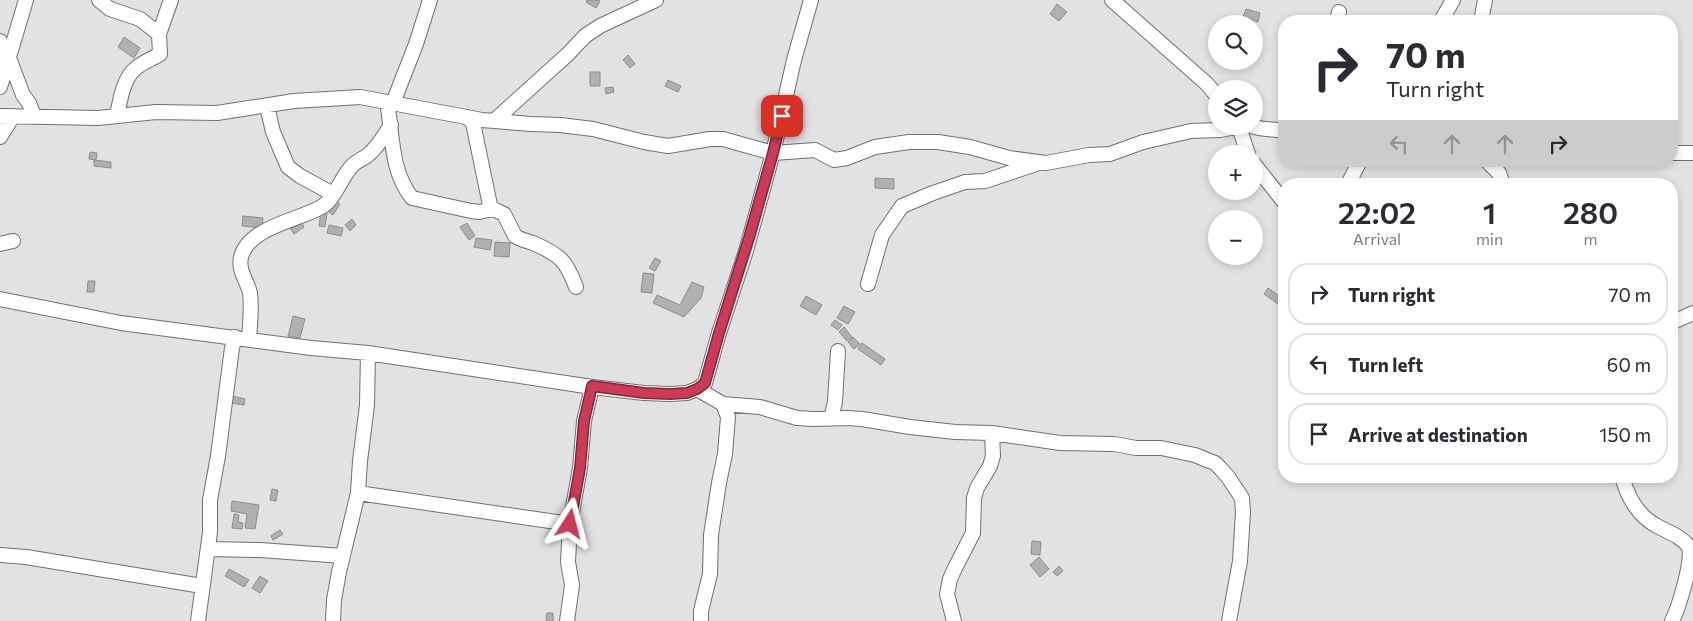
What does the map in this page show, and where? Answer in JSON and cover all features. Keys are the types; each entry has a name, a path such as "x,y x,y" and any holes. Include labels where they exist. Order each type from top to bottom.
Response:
{"street":[{"path":"1,84 26,0"},
{"path":"99,0 110,9 140,19 159,34"},
{"path":"117,116 121,97 129,76 134,69 160,54 159,34 170,0"},
{"path":"430,0 416,44 390,103 392,151 398,172 406,191 412,198 475,212 493,208"},
{"path":"495,120 586,36 600,26 656,0"},
{"path":"0,299 122,323 311,348 368,353 644,393 687,393 705,383 746,251 773,153 794,60 811,0"},
{"path":"1112,0 1208,85"},
{"path":"1444,15 1453,0"},
{"path":"1482,15 1485,0"},
{"path":"0,41 1,84"},
{"path":"9,58 23,95 29,103 34,116"},
{"path":"0,137 7,116 98,118 156,112 217,113 294,101 337,97 360,97 467,117 593,129 668,146 710,139 723,139 773,153 815,150 834,160 847,158 875,148 909,142 938,142 970,147 1010,158 1046,163 1089,155 1110,154 1143,142 1191,131 1208,130"},
{"path":"267,106 273,132 288,167 300,176 333,194"},
{"path":"467,117 472,124 490,204 493,208 504,214 515,236 542,248 565,262 576,287"},
{"path":"198,621 208,549 210,500 218,456 232,348 242,338 250,295 241,271 240,263 244,248 263,232 274,226 322,206 333,194 352,166 371,153 391,125"},
{"path":"1263,129 1278,126"},
{"path":"1678,153 1693,153"},
{"path":"868,284 882,235 902,206 965,182 985,181 1038,163"},
{"path":"1493,167 1501,178"},
{"path":"1263,175 1278,194"},
{"path":"1678,320 1693,313"},
{"path":"831,419 835,402 838,351"},
{"path":"333,621 334,600 358,493 367,404 368,353"},
{"path":"568,621 572,585 568,562 570,524 580,468 584,421 592,386"},
{"path":"697,389 723,404 760,407 797,418 813,420 862,419 955,432 992,433 1060,442 1114,444 1136,448 1161,448 1194,455 1215,463 1228,477 1242,498 1240,561 1229,621"},
{"path":"701,621 701,611 710,574 711,535 717,492 725,454 728,417 723,404"},
{"path":"954,621 947,594 954,568 973,533 974,498 993,456 992,433"},
{"path":"1624,483 1626,491 1638,510 1655,525 1674,534 1690,548 1692,553 1692,566 1672,621"},
{"path":"358,493 570,524"},
{"path":"208,549 260,550 343,556"},
{"path":"0,555 26,557 202,586"}],"building":[{"path":"587,0 600,1 596,8 586,2"},
{"path":"1057,4 1067,12 1059,21 1050,14"},
{"path":"1246,9 1260,13 1260,15 1244,15"},
{"path":"124,37 140,48 134,58 118,47"},
{"path":"628,55 635,64 630,68 623,60"},
{"path":"590,72 600,72 600,86 590,86"},
{"path":"668,80 681,86 678,92 665,86"},
{"path":"613,87 614,92 606,94 605,88"},
{"path":"786,113 792,115 789,123 801,128 798,136 780,129"},
{"path":"90,152 97,153 96,160 89,159"},
{"path":"94,160 111,162 111,168 94,166"},
{"path":"875,178 894,179 894,189 875,188"},
{"path":"332,198 340,204 333,215 325,209"},
{"path":"321,212 327,213 325,227 319,226"},
{"path":"243,216 263,218 262,228 242,226"},
{"path":"352,219 356,225 350,231 345,225"},
{"path":"301,221 304,227 294,234 290,228"},
{"path":"467,223 475,236 469,240 460,227"},
{"path":"329,225 343,228 341,236 327,233"},
{"path":"476,238 492,240 490,250 474,247"},
{"path":"495,242 510,243 509,257 494,256"},
{"path":"655,258 661,261 655,271 649,268"},
{"path":"643,273 654,274 652,293 641,292"},
{"path":"88,281 95,281 94,292 87,292"},
{"path":"692,282 704,287 701,298 684,317 653,303 657,295 680,305"},
{"path":"1268,288 1278,295 1278,304 1264,294"},
{"path":"806,296 822,305 816,315 800,306"},
{"path":"844,306 855,312 848,324 837,318"},
{"path":"293,316 305,319 300,338 288,336"},
{"path":"835,320 842,325 838,330 831,325"},
{"path":"844,327 852,337 847,341 839,332"},
{"path":"853,337 860,344 854,349 848,342"},
{"path":"862,343 885,359 881,365 858,349"},
{"path":"232,396 245,399 244,405 231,403"},
{"path":"272,489 278,490 276,501 270,500"},
{"path":"232,501 259,505 255,529 245,528 247,514 231,511"},
{"path":"234,514 239,515 238,522 243,523 242,529 232,528"},
{"path":"280,530 283,534 273,540 271,536"},
{"path":"1032,541 1041,542 1040,555 1031,554"},
{"path":"1039,557 1049,569 1040,577 1030,565"},
{"path":"1059,566 1063,571 1057,576 1053,572"},
{"path":"229,569 249,580 244,587 225,576"},
{"path":"260,576 268,581 260,593 252,588"},
{"path":"547,613 553,613 553,621 546,621"}],"route":[{"path":"570,524 580,468 584,421 592,386 644,393 670,394 687,393 705,383 746,251 782,116"}]}
